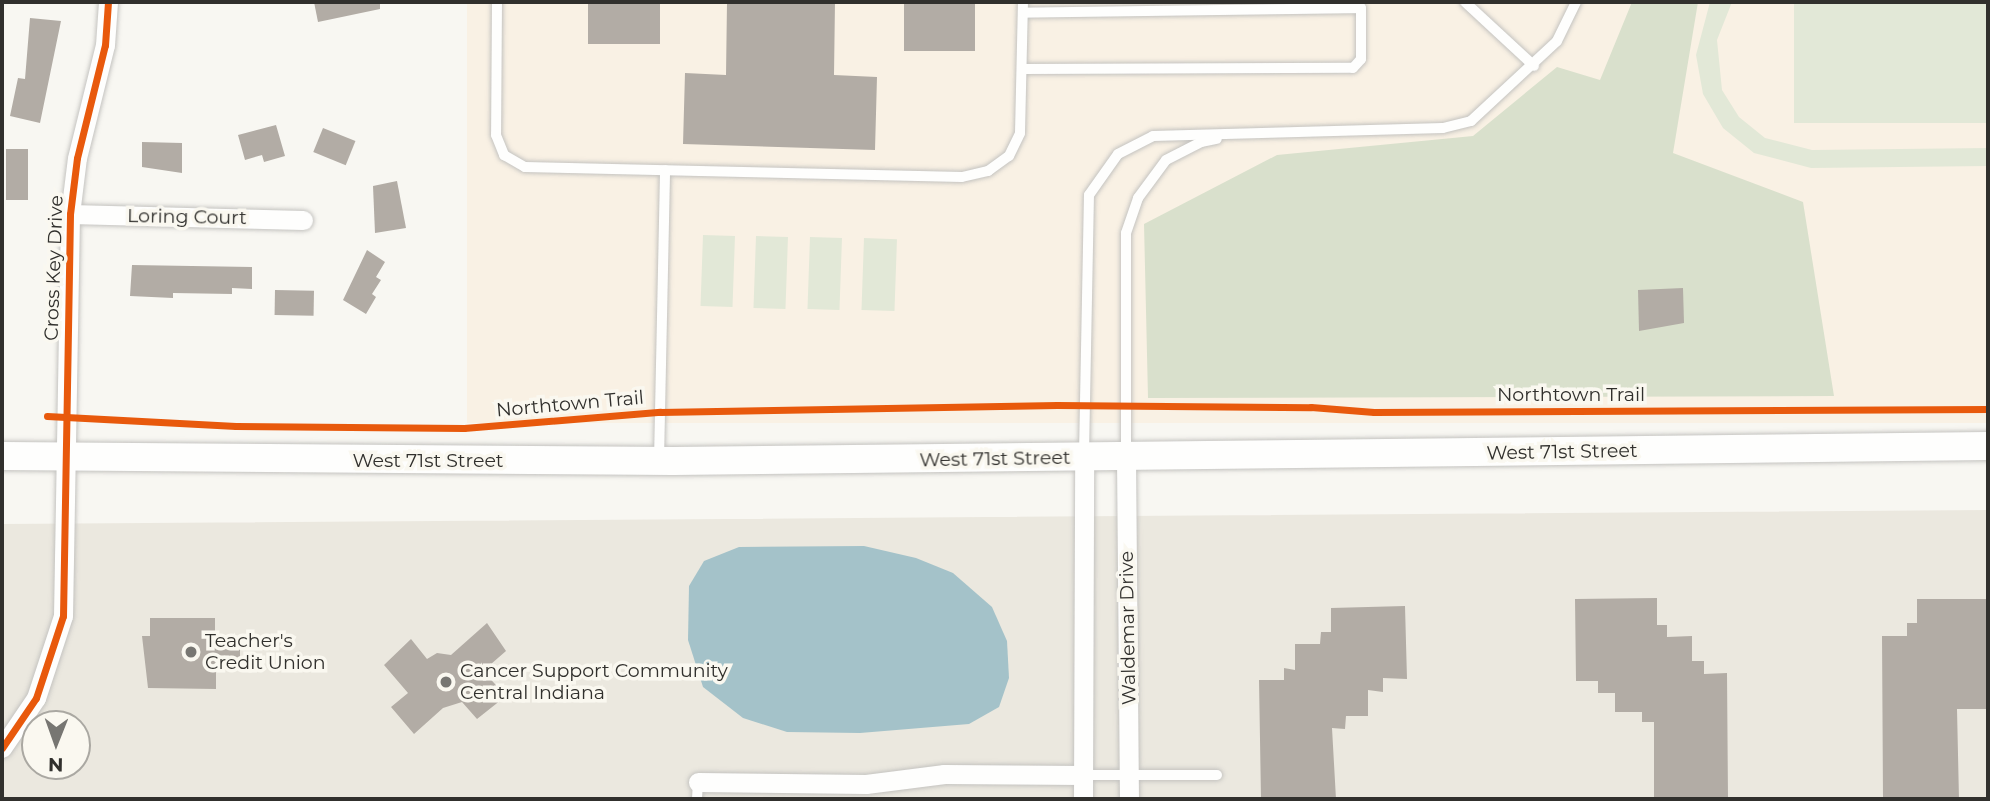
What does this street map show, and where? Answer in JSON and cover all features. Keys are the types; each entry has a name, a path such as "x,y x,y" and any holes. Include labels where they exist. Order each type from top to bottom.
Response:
{"main road":[{"name":"West 71st Street","path":"2,456 659,461 1988,446"}],"street":[{"name":"Cross Key Drive","path":"2,748 36,698 59,636 66,588 65,456 70,214 77,158 103,54 108,2"},
{"name":"Loring Court","path":"70,214 303,220"},
{"name":"Waldemar Drive","path":"1126,457 1129,799"},
{"path":"1083,799 1084,458"},
{"path":"697,791 866,784 944,774 1083,775"}],"lane":[{"path":"497,2 496,135 504,155 525,167 962,177 988,171 1009,156 1020,133 1023,7 1361,8 1361,59 1353,68 1022,69"},
{"path":"1465,2 1534,66"},
{"path":"1084,458 1089,195 1118,154 1153,136 1443,128 1471,121 1534,66 1557,41 1576,2"},
{"path":"1126,457 1126,233 1138,198 1166,160 1201,142 1259,133"},
{"path":"659,461 666,170"},
{"path":"1083,775 1217,775"}],"shaded area":[{"path":"467,2 1988,2 1988,423 467,423"},
{"path":"1988,510 1988,799 2,799 2,524"}],"green space":[{"path":"1632,2 1698,2 1673,153 1803,202 1834,396 1148,398 1144,224 1277,155 1473,136 1557,67 1600,80"},
{"path":"1710,2 1732,2 1717,40 1722,90 1739,117 1765,138 1812,150 1988,148 1988,166 1811,168 1754,153 1723,128 1703,94 1696,55"},
{"path":"1794,2 1988,2 1988,123 1794,123"},
{"path":"703,235 735,236 733,307 701,306"},
{"path":"756,236 788,237 785,309 753,308"},
{"path":"810,237 842,238 839,310 807,309"},
{"path":"864,238 897,239 894,311 861,310"}],"water":[{"path":"864,546 916,558 953,573 992,607 1007,641 1009,678 999,707 969,724 860,733 787,732 743,718 703,687 688,640 689,586 704,561 739,547"}],"building":[{"path":"314,2 380,2 380,9 318,22"},
{"path":"588,2 660,2 660,44 588,44"},
{"path":"727,2 835,2 834,75 877,77 875,150 683,144 685,73 726,75"},
{"path":"904,2 975,2 975,51 904,51"},
{"path":"30,18 61,21 40,123 10,116 18,78 25,79"},
{"path":"276,125 285,156 264,162 262,155 245,160 238,135"},
{"path":"323,128 355,141 346,165 313,152"},
{"path":"142,142 182,143 182,173 142,167"},
{"path":"6,149 28,149 28,200 6,200"},
{"path":"397,181 406,228 375,233 373,186"},
{"path":"367,250 385,262 376,277 381,280 372,294 376,297 366,314 343,300"},
{"path":"132,265 252,267 252,289 232,288 232,294 173,293 173,298 130,296"},
{"path":"1683,288 1684,323 1639,331 1638,290"},
{"path":"275,290 314,291 314,316 275,315"},
{"path":"1657,598 1657,625 1667,625 1667,637 1692,636 1692,661 1704,661 1704,674 1727,673 1728,799 1654,799 1654,722 1642,722 1642,712 1615,712 1615,693 1598,693 1598,681 1576,681 1575,599"},
{"path":"1917,599 1988,599 1988,709 1957,709 1959,799 1883,799 1882,636 1907,636 1907,623 1917,623"},
{"path":"1405,606 1407,679 1383,678 1383,692 1368,690 1368,716 1346,716 1345,729 1332,728 1336,799 1261,799 1259,680 1284,680 1284,668 1295,670 1295,644 1320,644 1321,632 1331,632 1331,608"},
{"name":"Teacher's Credit Union","path":"150,618 215,618 215,637 240,637 240,669 216,669 216,689 148,688 142,636 150,636"},
{"name":"Cancer Support Community Central Indiana","path":"487,623 506,651 483,671 506,696 477,719 462,702 443,708 414,734 391,707 408,693 384,665 411,639 427,659 437,653 451,655"}],"cycle path":[{"path":"2,748 36,698 63,616 70,214 77,158 105,45 108,2"},
{"name":"Northtown Trail","path":"47,416 236,426 464,428 660,412 1057,405 1311,407 1374,412 1988,409"}],"place":[{"name":"Teacher's Credit Union","path":"191,652"},
{"name":"Cancer Support Community Central Indiana","path":"446,682"}]}
